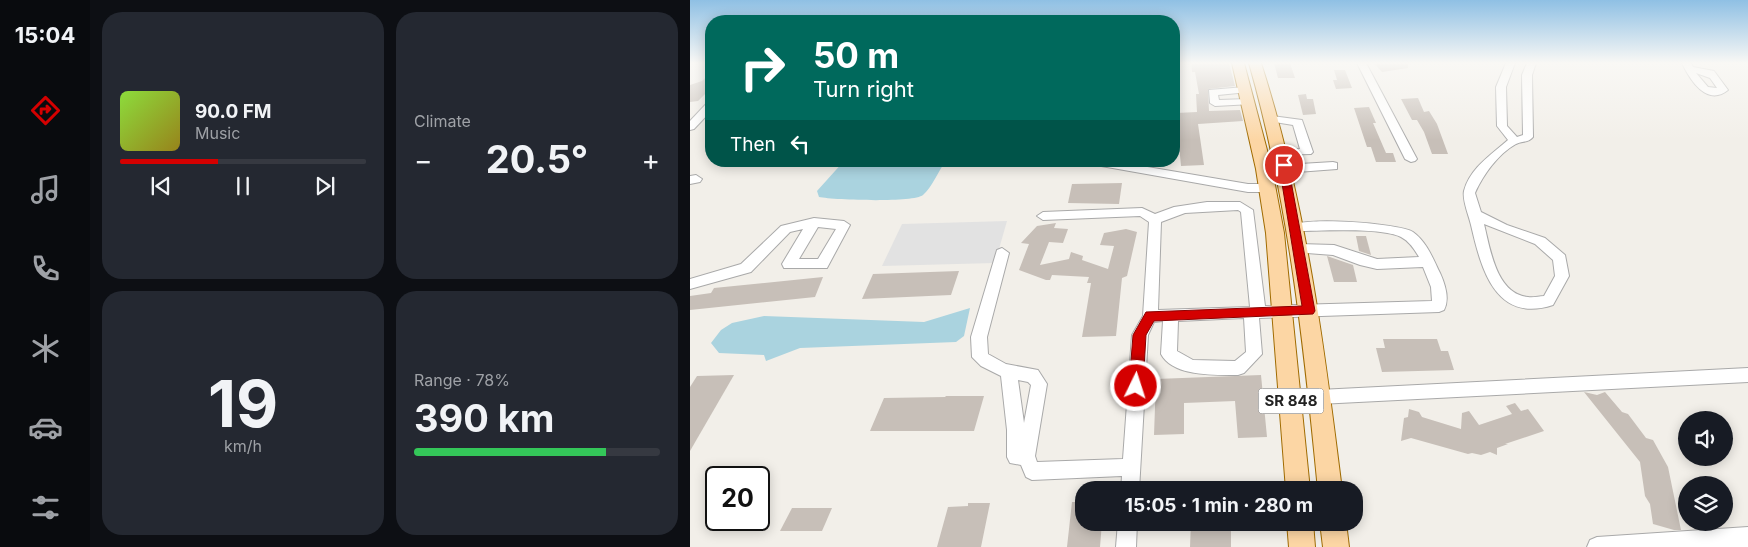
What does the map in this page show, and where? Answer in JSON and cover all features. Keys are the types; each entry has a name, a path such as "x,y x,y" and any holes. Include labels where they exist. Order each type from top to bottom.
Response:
{"main road":[{"name":"SR 848","path":"1244,89 1268,188 1284,312 1297,481"},
{"name":"SR 848","path":"1262,89 1283,161 1296,226 1309,311 1329,481"},
{"path":"1301,531 1302,547"},
{"path":"1334,531 1336,547"}],"street":[{"path":"1374,89 1411,159"},
{"path":"1501,89 1502,126 1514,140"},
{"path":"1475,214 1502,228 1540,242 1560,258 1562,276 1548,301 1526,303 1503,293 1489,267 1469,193 1479,172 1514,140 1528,137 1526,89"},
{"path":"690,127 705,111"},
{"path":"1283,161 1333,166"},
{"path":"1125,167 1248,188 1268,188"},
{"path":"1154,220 1166,212 1180,208 1240,206 1247,210 1254,312 1254,354 1238,368 1191,368 1179,363 1169,354 1171,315"},
{"path":"1043,216 1142,212 1154,220"},
{"path":"1131,481 1140,335 1150,316 1154,220"},
{"path":"690,284 746,268 786,229 814,222"},
{"path":"1150,316 1439,306 1441,295 1438,283 1428,262 1419,246 1404,233 1387,230 1296,226"},
{"path":"1299,249 1334,250 1365,262 1377,264 1428,262"},
{"path":"1002,253 979,337 980,357 991,366 1009,374 1032,375 1039,384 1026,456 1032,471 1132,467"},
{"path":"1009,374 1016,430 1016,457 1026,456"},
{"path":"1319,397 1748,375"},
{"path":"1126,547 1127,531"},
{"path":"1597,547 1748,537"}],"lane":[{"path":"1272,120 1298,122 1307,152 1283,161"}],"shaded area":[{"path":"1007,221 995,263 882,266 902,224"}],"water":[{"path":"839,167 942,167 926,192 916,198 840,199 819,197 817,191"},
{"path":"970,308 964,336 956,342 800,348 766,361 764,355 719,353 711,343 721,330 732,323 764,316 924,322"}],"building":[{"path":"690,89 705,89 705,94 698,101 690,102"},
{"path":"1198,89 1212,89 1208,89 1209,111 1240,110 1243,121 1198,124 1204,165 1181,166 1180,113 1197,112 1196,94 1199,94"},
{"path":"1306,94 1307,99 1313,99 1316,114 1303,115 1298,95"},
{"path":"1418,98 1424,112 1429,111 1437,124 1448,154 1432,154 1424,132 1417,120 1412,120 1401,99"},
{"path":"1369,107 1376,123 1373,123 1386,153 1393,153 1396,162 1376,162 1371,147 1367,147 1354,108"},
{"path":"1122,183 1119,204 1068,203 1072,184"},
{"path":"1056,223 1054,228 1068,229 1063,243 1049,242 1040,265 1069,259 1071,252 1083,256 1082,260 1108,269 1114,246 1100,245 1104,233 1126,229 1137,232 1127,276 1122,278 1116,336 1082,337 1091,283 1087,283 1089,277 1052,275 1050,280 1046,280 1019,270 1029,244 1021,243 1037,226"},
{"path":"1356,236 1366,236 1371,255 1359,251"},
{"path":"1327,256 1353,265 1357,282 1334,282"},
{"path":"959,271 951,295 862,299 873,274"},
{"path":"823,277 815,297 690,310 690,296 711,293 714,288"},
{"path":"1383,339 1437,339 1441,351 1448,351 1454,370 1382,372 1376,348 1385,348"},
{"path":"734,375 690,451 690,387 697,376"},
{"path":"1261,375 1267,437 1238,438 1235,401 1184,403 1184,434 1154,435 1156,379"},
{"path":"1584,392 1597,395 1605,392 1622,412 1628,414 1646,438 1653,440 1668,467 1678,515 1678,530 1653,524 1650,504 1645,496 1640,462"},
{"path":"984,396 974,431 870,431 884,398"},
{"path":"1515,403 1521,411 1528,409 1544,431 1497,448 1497,455 1490,452 1481,455 1468,454 1411,438 1401,441 1404,418 1408,417 1409,409 1419,412 1422,417 1461,429 1462,413 1469,411 1479,425 1512,414 1506,406"},
{"path":"1072,502 1075,502 1075,531 1101,531 1100,547 1067,547"},
{"path":"968,503 990,503 981,547 937,547 948,507 968,506"},
{"path":"792,508 832,508 822,531 780,531"},
{"path":"1191,531 1231,531 1231,547 1190,547"}],"route":[{"path":"1136,386 1140,335 1150,316 1309,311 1296,226 1284,165"}]}
